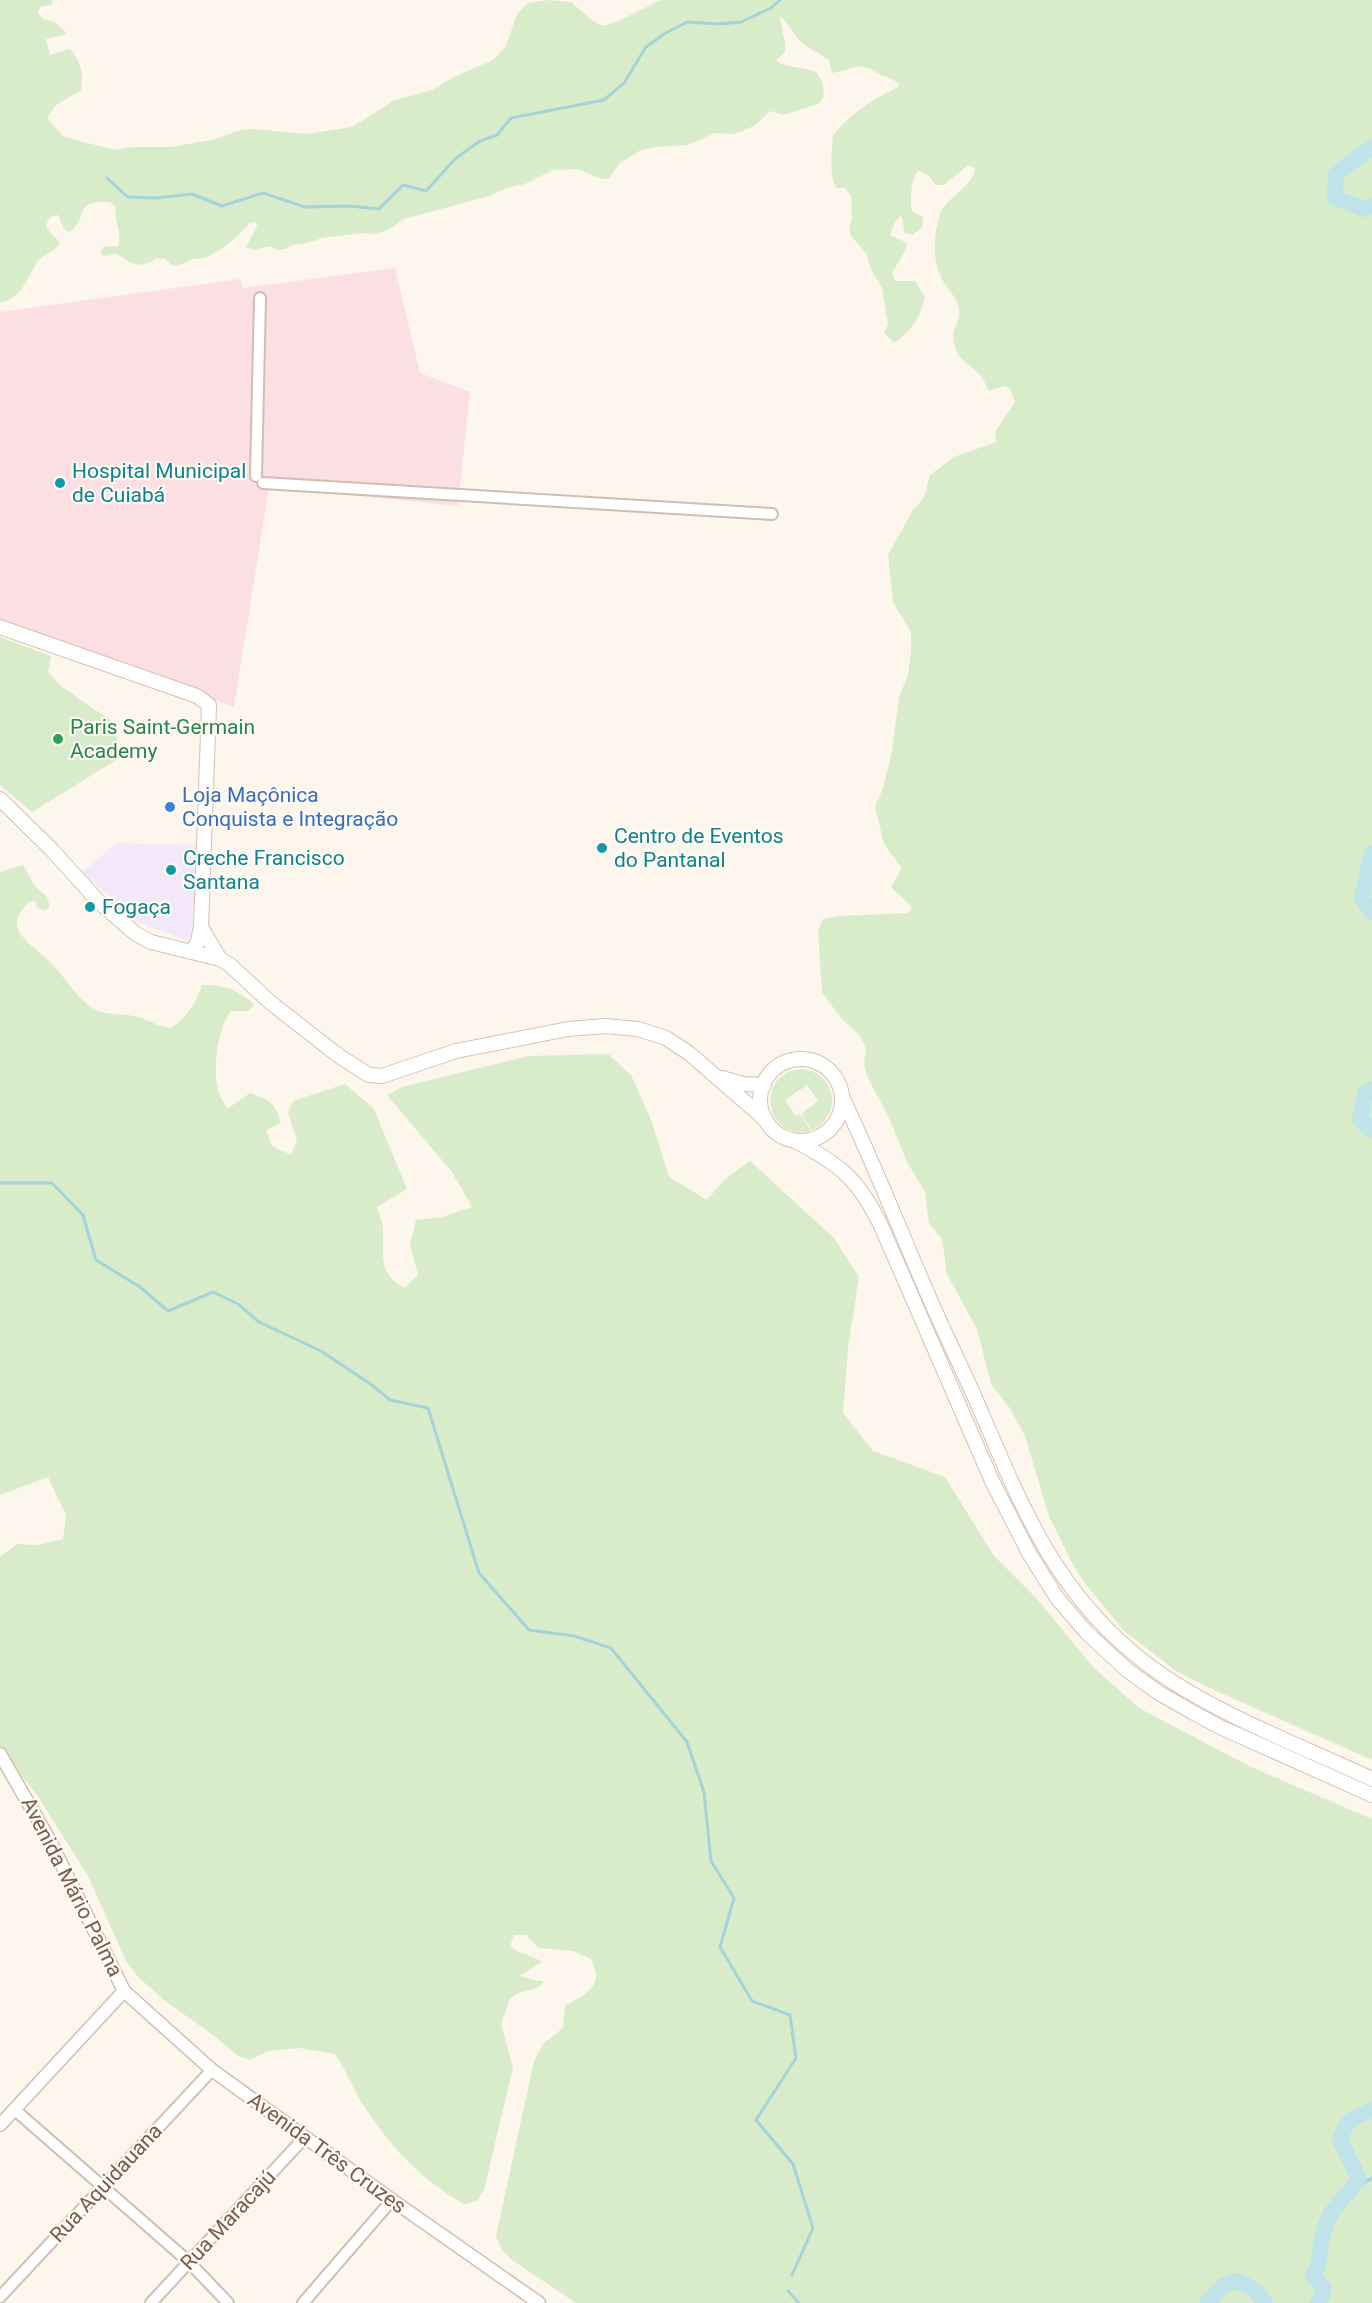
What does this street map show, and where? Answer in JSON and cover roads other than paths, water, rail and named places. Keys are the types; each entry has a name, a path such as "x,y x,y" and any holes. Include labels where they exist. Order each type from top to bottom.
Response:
{"main road":[{"path":"0,627 197,696 209,705 201,927 198,941 192,952"},
{"path":"0,799 52,850 99,902 136,934 151,942 220,960 230,965 271,1003 339,1056 369,1075 382,1076 456,1051 517,1038 568,1029 605,1026 638,1029 666,1038 690,1054 766,1120 776,1132 841,1168 866,1196 992,1480 1024,1543 1057,1598 1087,1634 1127,1670 1159,1693 1194,1713 1372,1796"},
{"path":"201,927 220,960"},
{"path":"766,1120 761,1101 764,1085 778,1067 791,1061 805,1060 819,1063 830,1071 837,1081 842,1098 867,1147 928,1296 1009,1477 1043,1546 1066,1583 1094,1617 1132,1652 1164,1677 1197,1696 1372,1779"},
{"path":"716,1076 743,1084 764,1085"},
{"path":"793,1140 812,1140 828,1131 839,1116 842,1098"}],"street":[{"path":"260,298 260,479 772,514"},
{"name":"Avenida Mário Palma","path":"0,1754 50,1841 124,1990"},
{"path":"0,2125 124,1990"},
{"name":"Avenida Três Cruzes","path":"124,1990 212,2070 539,2303"},
{"name":"Rua Aquidauana","path":"0,2297 212,2070"},
{"path":"15,2110 189,2262 228,2303"},
{"name":"Rua Maracajú","path":"151,2303 305,2138"},
{"path":"303,2303 392,2200"}],"waterway":[{"path":"107,178 128,197 157,198 192,194 222,206 263,193 305,207 349,206 379,209 403,185 426,191 455,159 480,141 497,135 511,118 604,100 624,83 646,47 687,22 719,24 741,22 771,8 780,0"},
{"path":"1372,147 1336,174 1335,198 1365,209 1372,206"},
{"path":"1372,853 1362,898 1372,912"},
{"path":"1372,1089 1365,1094 1360,1119 1372,1130"},
{"path":"0,1183 52,1183 83,1215 96,1260 140,1287 168,1311 213,1292 238,1304 259,1322 321,1351 372,1385 390,1400 428,1408 479,1573 529,1630 574,1636 611,1648 687,1742 704,1792 711,1861 734,1898 720,1947 752,2001 790,2015 796,2058 756,2120 793,2164 813,2228 792,2275"},
{"path":"1317,2303 1322,2297 1324,2288 1313,2276 1329,2216 1359,2179 1340,2140 1351,2120 1372,2110"},
{"path":"1350,2192 1372,2178"},
{"path":"1207,2303 1224,2285 1235,2281 1252,2289 1265,2303"},
{"path":"788,2291 799,2303"}],"place":[{"name":"Hospital Municipal de Cuiabá","path":"60,483"},
{"name":"Paris Saint-Germain Academy","path":"58,739"},
{"name":"Loja Maçônica Conquista e Integração","path":"170,807"},
{"name":"Centro de Eventos do Pantanal","path":"602,848"},
{"name":"Creche Francisco Santana","path":"171,870"},
{"name":"Fogaça","path":"90,907"}]}
